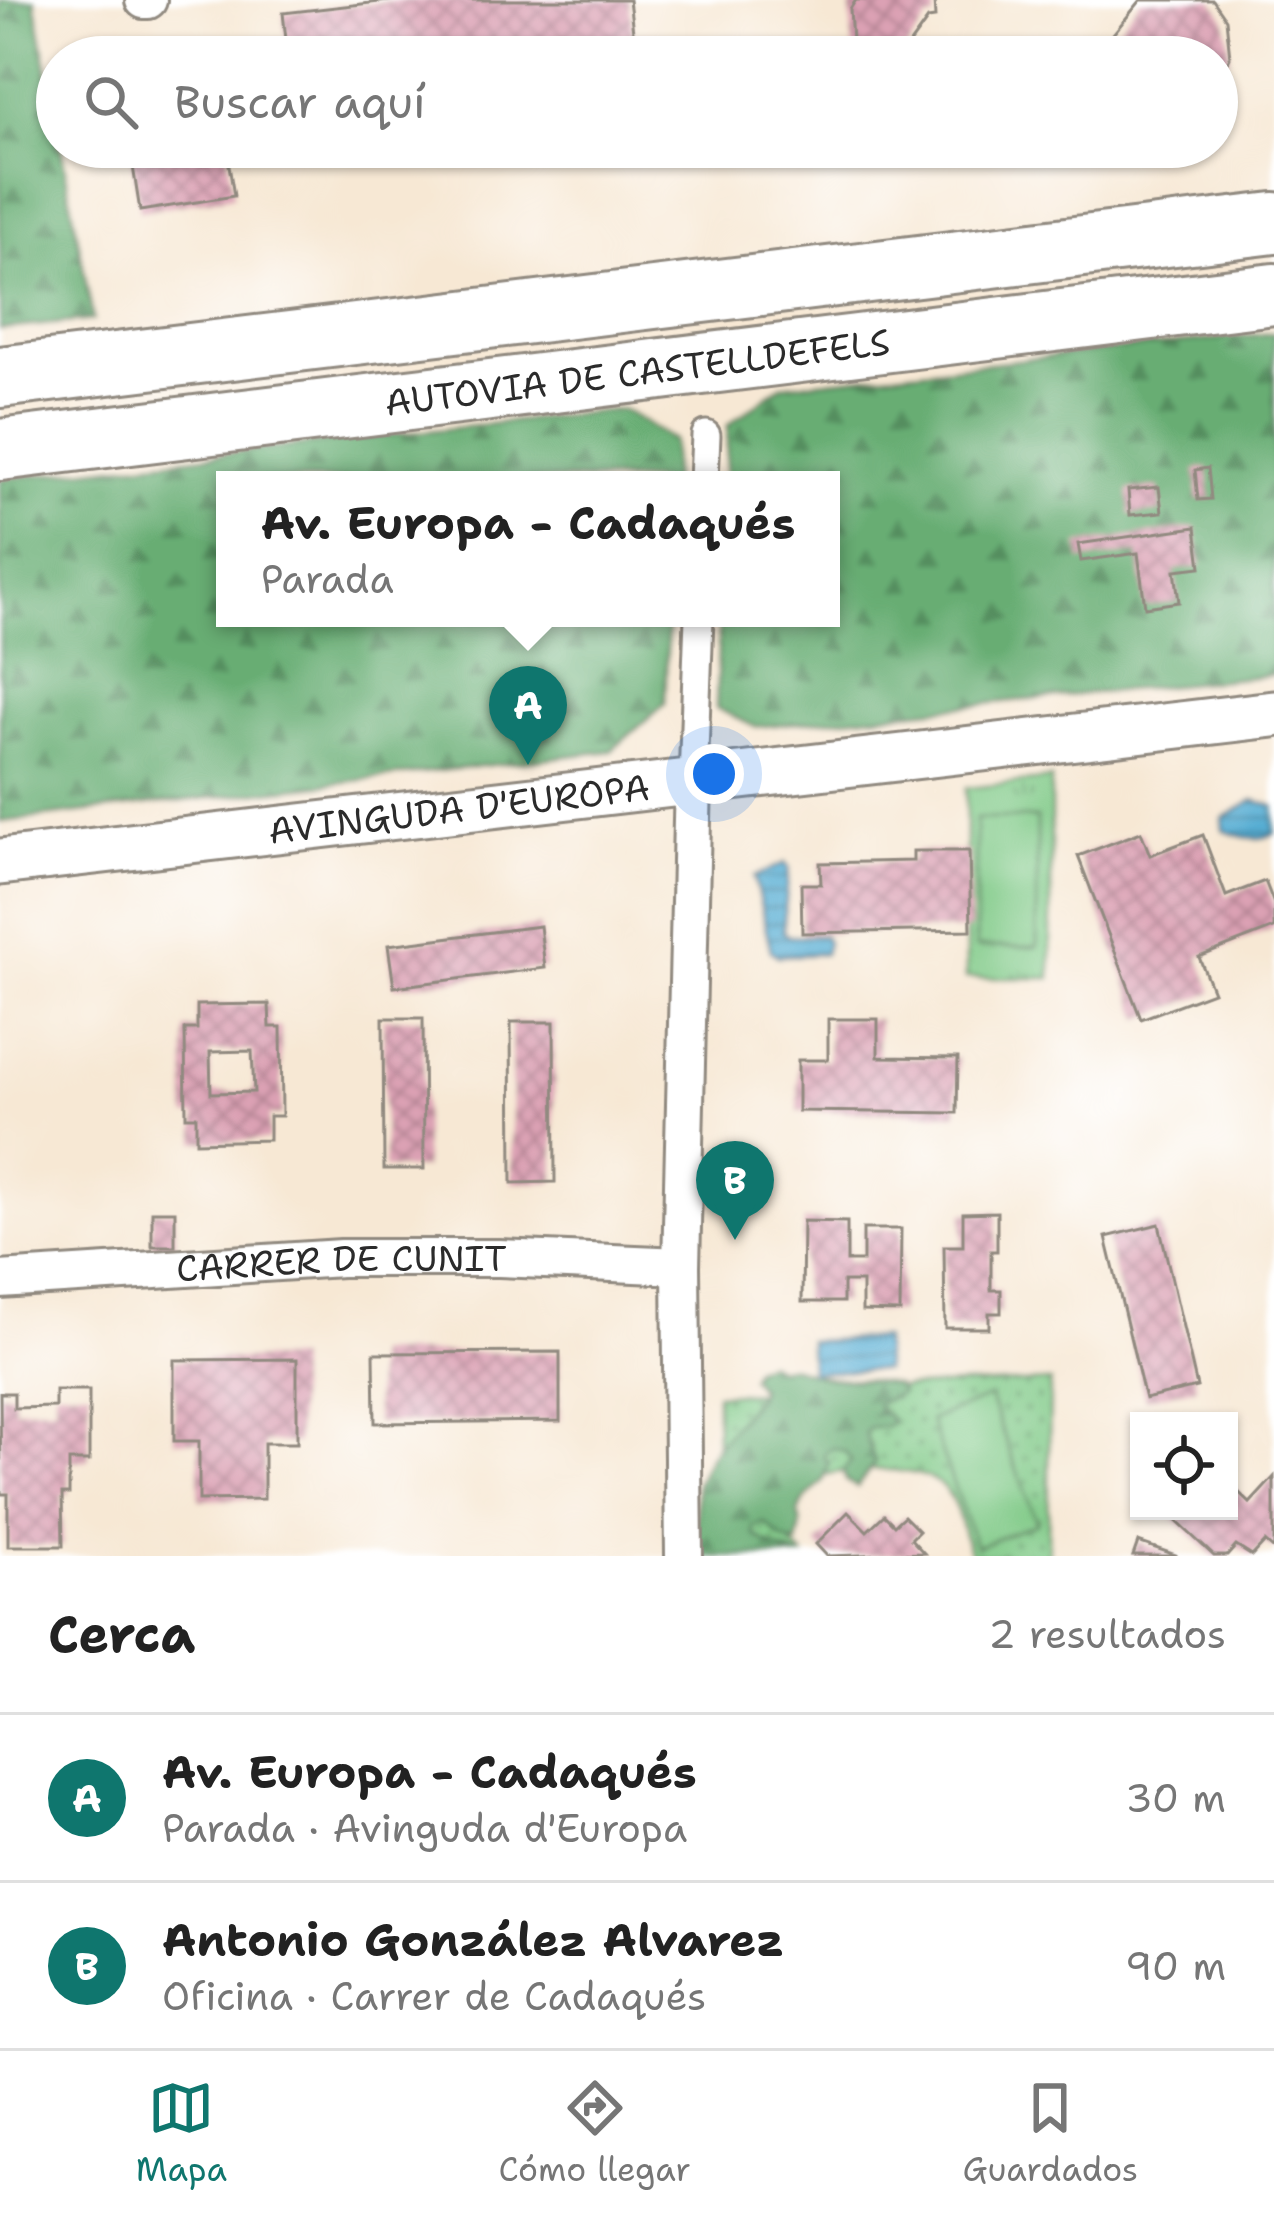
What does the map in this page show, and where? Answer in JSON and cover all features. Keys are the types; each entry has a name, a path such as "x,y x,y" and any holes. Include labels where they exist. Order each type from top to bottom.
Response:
{"highway":[{"name":"AUTOVIA DE CASTELLDEFELS","path":"0,376 1274,223"},
{"name":"AUTOVIA DE CASTELLDEFELS","path":"0,450 1274,294"}],"street":[{"path":"704,471 706,435"},
{"path":"684,1556 681,1266 699,627"},
{"name":"AVINGUDA D'EUROPA","path":"0,862 1274,714"},
{"name":"CARRER DE CUNIT","path":"0,1280 340,1258 499,1258 681,1266"}],"green space":[{"path":"0,0 35,0 41,36 36,36 36,168 65,168 93,320 0,329"},
{"path":"1274,333 1274,675 755,727 716,708 719,627 840,627 840,471 725,471 728,425 782,385"},
{"path":"622,409 673,440 672,471 216,471 216,627 668,627 665,704 611,751 0,822 0,479"},
{"path":"1051,779 1051,978 966,978 966,788"},
{"path":"1037,818 1037,947 976,947 976,819"},
{"path":"767,1362 826,1377 896,1385 901,1393 877,1404 875,1414 884,1413 892,1420 887,1427 865,1433 875,1462 857,1487 846,1481 843,1471 851,1461 845,1452 827,1451 823,1482 798,1513 797,1544 783,1540 765,1523 754,1526 754,1535 799,1556 697,1556 696,1484 709,1456 756,1397 759,1388 750,1377 754,1368"},
{"path":"1050,1382 1048,1556 971,1556 953,1501 938,1484 905,1472 865,1470 814,1478 782,1536 804,1556 716,1556 716,1394"},
{"path":"989,1397 1037,1523 976,1547 930,1420"}],"water":[{"path":"1254,800 1274,806 1274,834 1248,838 1224,830 1223,818"},
{"path":"785,863 789,868 783,932 824,936 824,954 778,956 771,951 754,877"},
{"path":"883,1338 884,1370 810,1372 809,1341"}],"building":[{"path":"397,0 629,0 634,36 286,36 283,13"},
{"path":"856,0 934,0 935,18 928,19 916,36 852,36 850,9"},
{"path":"1141,0 1213,0 1226,19 1228,36 1113,36"},
{"path":"133,168 229,168 234,196 140,211"},
{"path":"1208,468 1211,499 1198,500 1195,470"},
{"path":"1159,487 1162,512 1130,515 1128,490"},
{"path":"1196,527 1201,567 1175,570 1179,602 1145,607 1138,553 1081,561 1078,544"},
{"path":"1141,832 1150,855 1203,835 1226,896 1265,881 1274,904 1274,928 1199,957 1213,992 1141,1019 1078,856"},
{"path":"913,851 969,851 971,930 802,933 801,884 821,884 820,863 913,861"},
{"path":"540,926 545,968 394,987 388,945"},
{"path":"269,1004 270,1027 281,1027 282,1116 269,1116 269,1140 196,1142 196,1116 186,1116 185,1029 197,1029 197,1005","holes":["252,1051 254,1092 211,1093 210,1052"]},
{"path":"383,1018 423,1018 424,1169 384,1169"},
{"path":"828,1019 878,1019 878,1057 958,1058 957,1113 798,1111 798,1060 828,1060"},
{"path":"511,1022 554,1022 555,1182 512,1183"},
{"path":"152,1211 175,1211 175,1246 152,1246"},
{"path":"997,1212 991,1290 1001,1290 1001,1313 989,1313 989,1328 945,1328 944,1246 963,1246 963,1213"},
{"path":"803,1221 847,1222 847,1261 863,1261 863,1229 901,1229 900,1312 862,1311 862,1282 843,1282 843,1302 802,1302"},
{"path":"1159,1224 1197,1387 1145,1399 1106,1237"},
{"path":"560,1352 560,1421 375,1423 374,1353"},
{"path":"297,1359 297,1443 264,1443 264,1499 199,1500 199,1441 174,1441 174,1360"},
{"path":"55,1390 89,1390 89,1461 69,1461 69,1494 62,1494 63,1546 8,1546 8,1494 1,1494 0,1393 14,1393 14,1408 55,1407"},
{"path":"1274,1477 1274,1550 1265,1542 1252,1556 1236,1546 1227,1556 1214,1556 1175,1520 1238,1520 1238,1492 1250,1503"},
{"path":"848,1512 867,1531 884,1515 894,1525 904,1516 919,1531 911,1539 924,1553 827,1556 816,1544"},
{"path":"1138,1542 1176,1555 1176,1556 1133,1556"}],"place":[{"name":"Av. Europa - Cadaqués","path":"528,765"},
{"name":"Antonio González Alvarez","path":"735,1240"}]}
